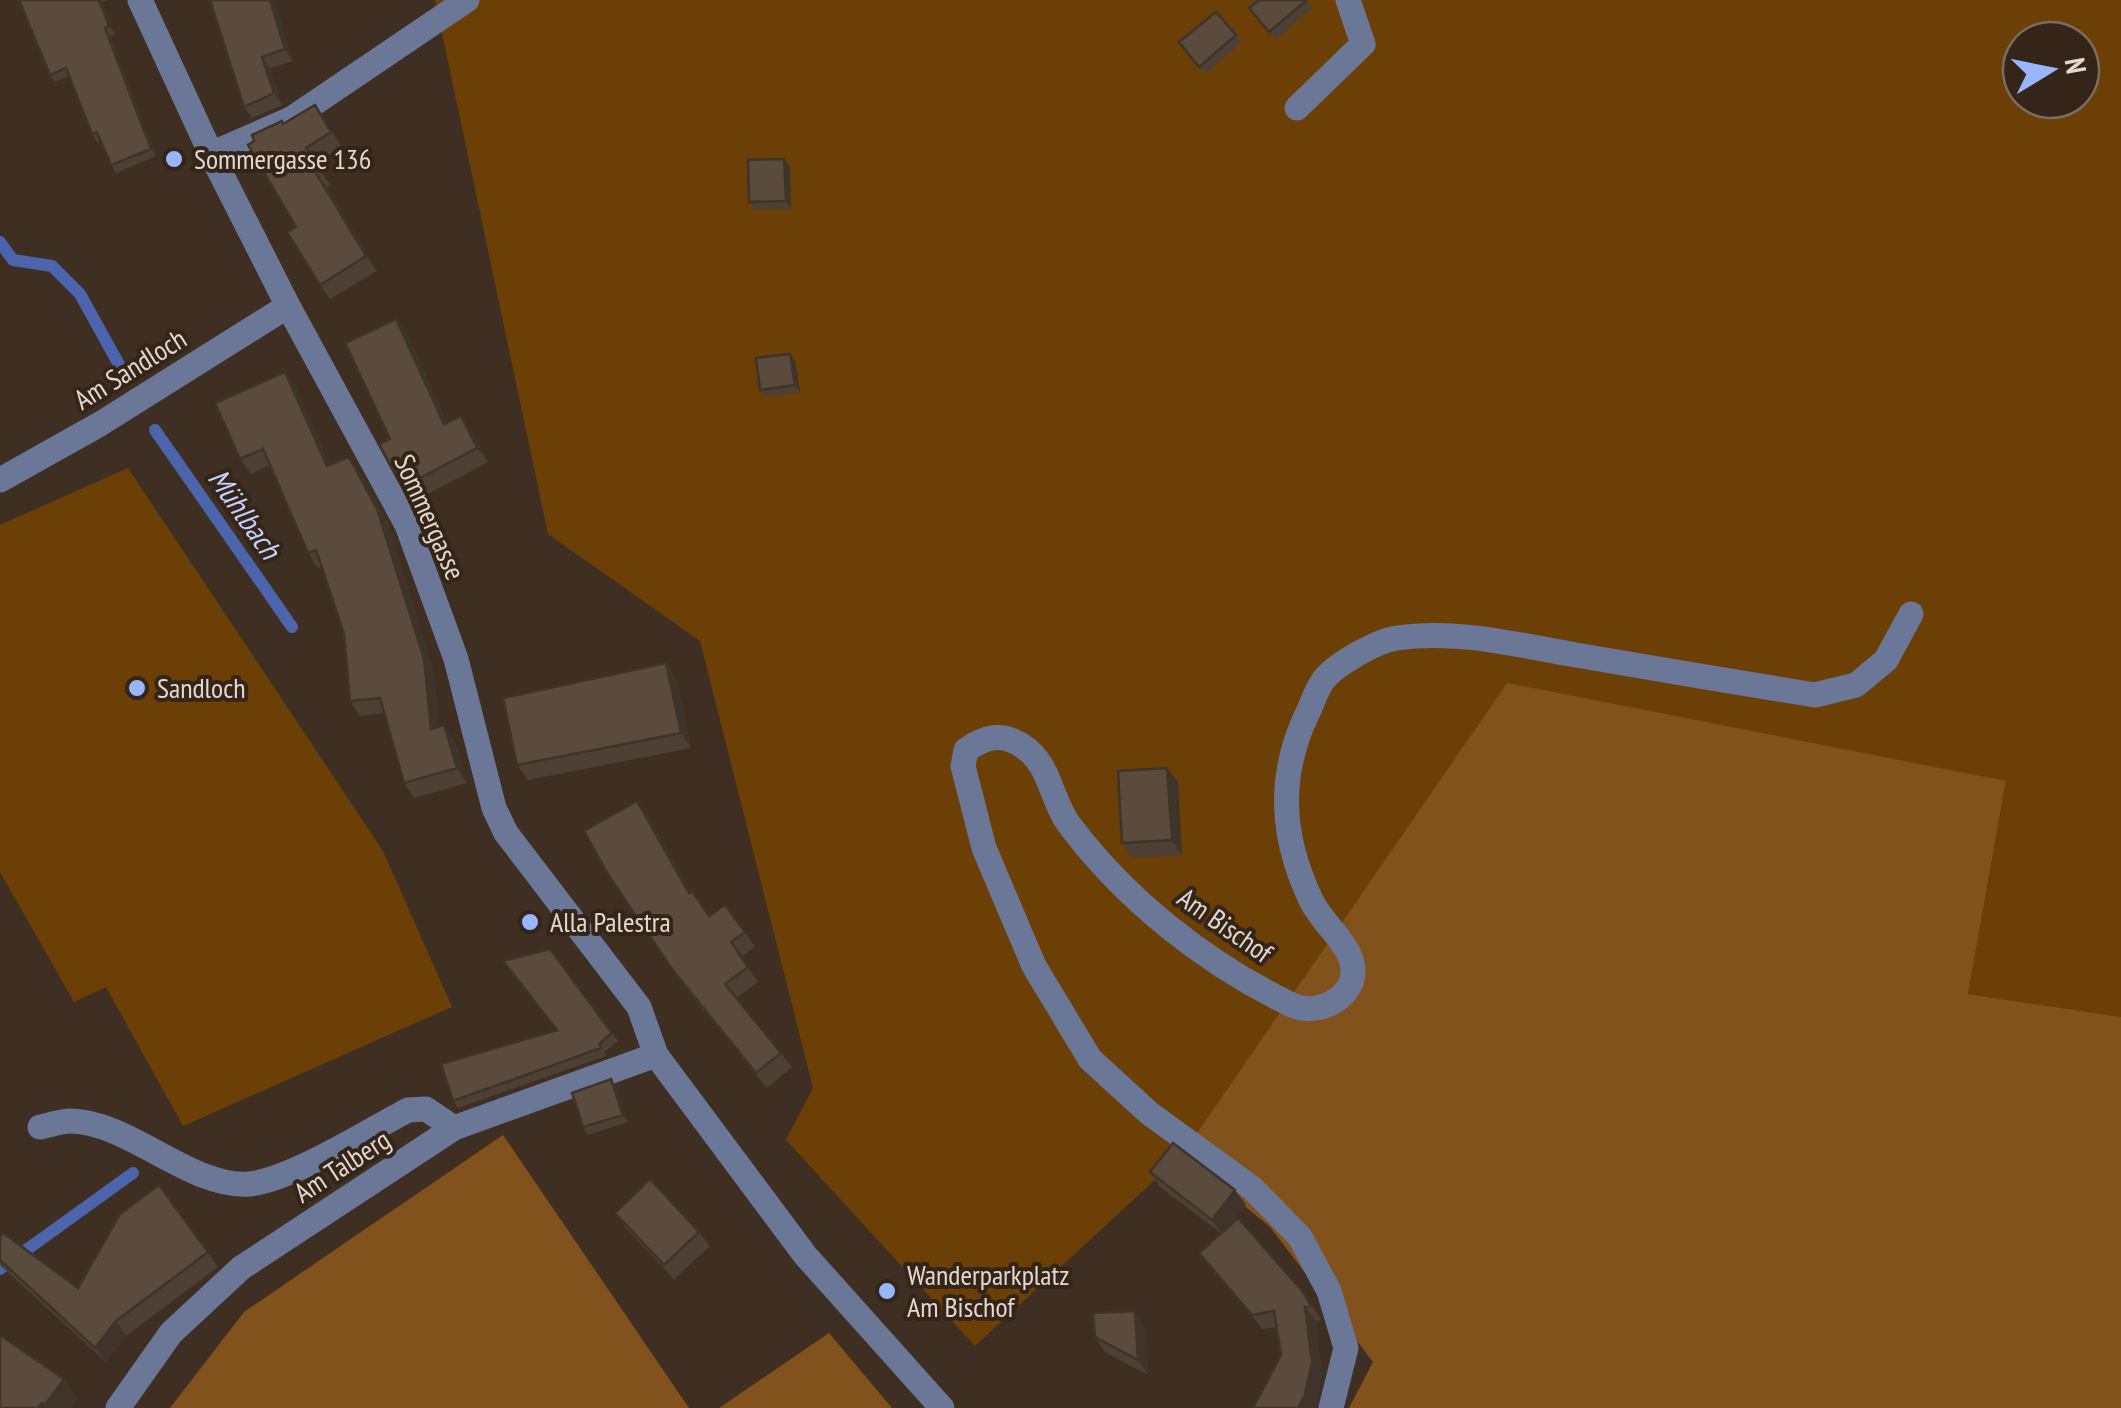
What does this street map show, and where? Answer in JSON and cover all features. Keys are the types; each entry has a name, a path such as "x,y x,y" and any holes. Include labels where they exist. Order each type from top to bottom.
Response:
{"street":[{"name":"Sommergasse","path":"140,0 211,154 288,306 407,524 456,659 494,808 506,833 640,1006 656,1056"},
{"path":"211,154 291,119 467,0"},
{"path":"1297,108 1362,44 1348,0"},
{"name":"Am Sandloch","path":"0,480 100,424 288,306"},
{"name":"Am Bischof","path":"1332,1408 1346,1348 1329,1291 1300,1237 1252,1188 1149,1113 1090,1059 1034,966 984,848 963,766 966,750 983,739 1004,736 1024,746 1043,765 1065,820 1102,868 1203,954 1296,1008 1317,1009 1342,996 1352,984 1352,962 1312,903 1290,845 1284,791 1298,733 1324,678 1359,653 1394,639 1458,636 1814,695 1856,685 1871,673 1886,660 1911,614"},
{"path":"656,1056 805,1254 942,1408"},
{"name":"Am Talberg","path":"118,1408 171,1333 241,1268 454,1128 656,1056"},
{"path":"40,1127 71,1121 98,1126 219,1181 247,1184 276,1178 408,1110 426,1109 454,1128"}],"shaded area":[{"path":"435,0 2121,0 2121,1017 1968,994 2006,782 1182,1155 975,1346 786,1140 813,1088 700,641 548,534"},
{"name":"Sandloch","path":"128,468 383,851 452,1007 183,1126 106,987 74,1002 0,872 0,525"},
{"path":"1507,683 2006,781 1968,994 2121,1017 2121,1408 1349,1408 1373,1362 1270,1227 1182,1155"},
{"path":"503,1135 689,1408 170,1408 244,1312"},
{"path":"829,1333 892,1408 719,1408"}],"building":[{"path":"19,0 99,0 109,26 105,28 151,149 111,165 97,132 92,134 66,68 50,75"},
{"path":"210,0 270,0 285,49 262,57 274,93 244,107"},
{"path":"1259,0 1306,1 1269,32 1249,8"},
{"path":"1216,12 1236,35 1199,67 1179,42"},
{"path":"315,105 331,132 306,148 320,170 316,173 366,256 320,285 287,232 296,227 248,145 254,141 252,135 282,121 283,124"},
{"path":"784,159 786,201 749,202 748,160"},
{"path":"396,319 444,424 461,416 477,448 403,487 379,444 390,439 345,343"},
{"path":"790,354 795,385 760,390 756,358"},
{"path":"285,372 327,466 349,457 377,509 424,659 431,729 444,725 457,768 404,783 380,698 350,701 344,634 316,550 308,553 263,449 240,459 215,403"},
{"path":"666,663 681,733 517,765 503,698"},
{"path":"1167,768 1172,840 1122,843 1118,771"},
{"path":"637,801 689,893 692,891 709,916 725,905 745,932 731,942 748,967 725,984 781,1053 756,1073 672,969 609,876 584,831"},
{"path":"550,949 612,1033 599,1044 601,1048 453,1101 441,1064 557,1030 503,961"},
{"path":"611,1079 623,1115 583,1127 572,1093"},
{"path":"1173,1143 1235,1190 1212,1220 1150,1172"},
{"path":"650,1179 699,1232 664,1265 615,1213"},
{"path":"159,1185 208,1252 116,1321 95,1348 0,1260 3,1233 78,1288 120,1214"},
{"path":"1238,1218 1311,1306 1305,1307 1312,1362 1298,1408 1253,1408 1281,1355 1274,1311 1252,1315 1199,1253"},
{"path":"1135,1311 1138,1360 1095,1337 1093,1313"},
{"path":"0,1335 64,1379 45,1405 0,1408"}],"waterway":[{"name":"Mühlbach","path":"0,242 13,260 52,266 80,294 122,370"},
{"name":"Mühlbach","path":"155,430 292,627"},
{"name":"Mühlbach","path":"0,1269 133,1173"}],"place":[{"name":"Sommergasse 136","path":"174,159"},
{"name":"Sandloch","path":"137,688"},
{"name":"Alla Palestra","path":"530,922"},
{"name":"Wanderparkplatz Am Bischof","path":"887,1291"}]}
